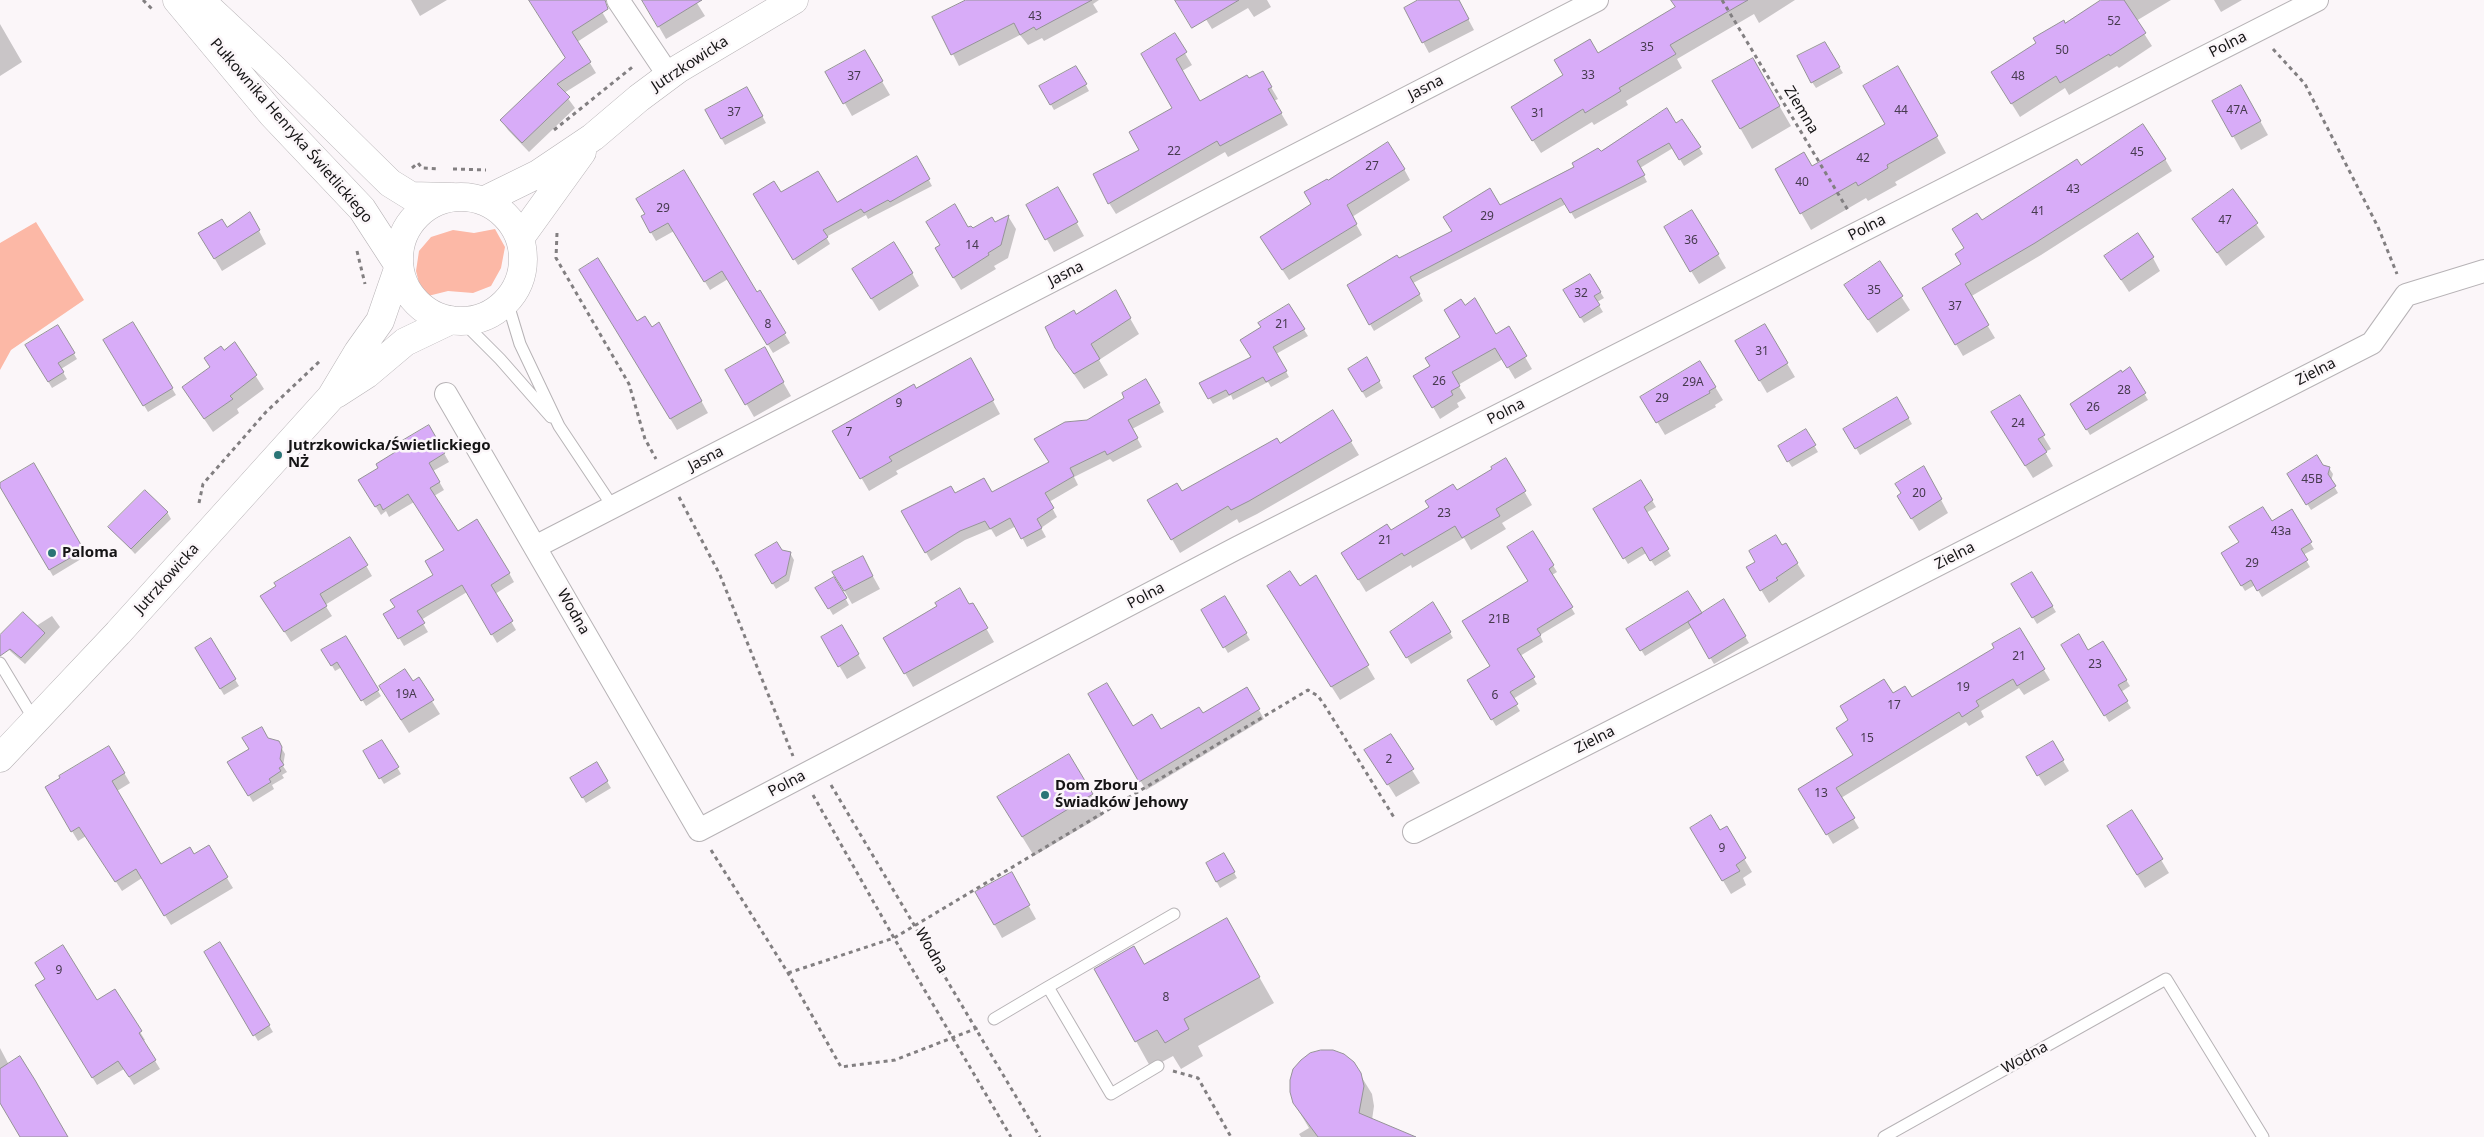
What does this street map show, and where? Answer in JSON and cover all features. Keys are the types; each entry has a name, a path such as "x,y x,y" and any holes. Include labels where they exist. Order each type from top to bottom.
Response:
{"main road":[{"name":"Pułkownika Henryka Świetlickiego","path":"177,0 272,114 362,209 399,266"},
{"name":"Pułkownika Henryka Świetlickiego","path":"200,0 390,182 411,196 451,197"},
{"name":"Jutrzkowicka","path":"483,201 526,182 593,137 639,98 669,76 786,2"},
{"name":"Jutrzkowicka","path":"520,238 593,137"},
{"path":"451,197 467,197 483,201 499,209 512,222 520,238 523,254 522,271 517,287 507,301 494,312 479,319 456,321 432,314 416,302 405,285 399,266 400,247 406,229 418,214 433,203 451,197"},
{"name":"Jutrzkowicka","path":"0,758 118,633 331,398 358,352 380,321 399,266"},
{"name":"Jutrzkowicka","path":"331,398 367,374 405,342 456,321"}],"street":[{"path":"618,0 669,76"},
{"name":"Jasna","path":"535,547 1597,0"},
{"name":"Polna","path":"699,830 1237,548 2317,0"},
{"path":"2406,295 2484,271"},
{"name":"Zielna","path":"1414,832 2372,343 2406,295"},
{"name":"Wodna","path":"446,394 699,830"}],"lane":[{"path":"507,301 520,344 559,426"},
{"path":"456,321 500,359 559,426 613,507"},
{"path":"0,663 35,721"},
{"path":"994,1019 1174,914"},
{"name":"Wodna","path":"1884,1137 2166,979 2263,1137"},
{"path":"1048,987 1111,1094 1158,1066"}],"path":[{"name":"Ziemna","path":"1722,0 1861,232"},
{"path":"2256,31 2305,84 2378,228 2406,295"},
{"path":"409,172 418,163 422,168 441,169"},
{"path":"451,169 488,170"},
{"path":"557,225 556,258 629,384 645,439 660,465"},
{"path":"357,248 365,286"},
{"path":"198,506 203,484 266,412 324,358"},
{"path":"678,496 720,575 796,762"},
{"path":"788,973 894,938 1295,695 1308,690 1318,696 1326,706 1389,812 1402,828 1414,832"},
{"name":"Wodna","path":"819,767 916,924 975,1029 1040,1137"},
{"path":"808,786 894,938 1011,1137"},
{"path":"699,830 788,973 841,1067 895,1060 975,1029"},
{"path":"1158,1066 1198,1078 1231,1137"}],"shaded area":[{"path":"36,222 84,300 11,350 0,370 0,243"},
{"path":"495,229 505,247 501,268 491,286 473,293 448,291 428,296 420,287 416,271 419,251 431,237 453,230 474,233"}],"building":[{"path":"529,0 605,0 608,9 572,32 591,62 557,84 570,97 522,143 500,120 565,58"},
{"path":"642,0 702,0 658,27"},
{"path":"966,0 1092,0 1036,30 1034,27 1020,35 1014,23 951,55 932,17"},
{"path":"1175,0 1239,0 1192,28"},
{"path":"1418,0 1459,0 1469,19 1422,43 1404,8"},
{"path":"1671,0 1748,0 1670,45 1676,54 1619,88 1621,91 1585,113 1583,109 1532,141 1511,107 1563,75 1554,60 1590,39 1598,53 1675,7"},
{"path":"2101,0 2124,0 2146,33 2110,56 2109,54 2060,83 2056,76 2011,104 1991,72 2036,43 2033,38 2064,20 2065,23"},
{"path":"1175,33 1187,52 1176,59 1200,101 1247,75 1249,78 1263,71 1272,87 1268,89 1282,113 1220,146 1217,141 1108,204 1093,174 1139,150 1129,132 1172,108 1141,54"},
{"path":"1825,42 1840,67 1811,83 1797,56"},
{"path":"865,50 883,81 843,104 825,72"},
{"path":"1753,58 1780,106 1740,129 1712,81"},
{"path":"1076,66 1087,84 1050,105 1039,86"},
{"path":"1898,66 1938,136 1887,165 1888,168 1858,186 1856,182 1800,214 1775,169 1804,152 1812,166 1885,124 1863,86"},
{"path":"2241,85 2261,121 2232,137 2212,101"},
{"path":"747,87 763,116 721,139 705,110"},
{"path":"1667,108 1676,123 1682,119 1701,147 1679,160 1669,143 1637,161 1645,175 1622,187 1570,213 1561,198 1410,277 1420,294 1369,325 1347,285 1397,255 1399,258 1452,231 1443,217 1490,188 1500,205 1574,167 1572,163 1598,148 1601,151"},
{"path":"2143,124 2166,159 2035,243 1965,284 1989,325 1955,345 1922,288 1961,264 1955,254 1964,248 1952,229 1977,213 1982,220 2077,159 2081,165"},
{"path":"1388,142 1405,169 1347,205 1357,224 1282,270 1260,237 1311,204 1304,192 1328,180"},
{"path":"917,156 930,179 890,202 888,200 864,213 861,209 823,230 828,237 793,260 753,194 774,181 781,192 818,171 837,202"},
{"path":"684,170 757,292 760,290 786,333 767,345 722,271 704,282 668,223 650,233 641,216 645,214 636,199"},
{"path":"1058,187 1078,222 1045,240 1026,205"},
{"path":"2233,189 2258,223 2217,253 2192,219"},
{"path":"955,204 968,227 971,226 973,228 992,217 995,222 1009,215 1001,245 953,278 935,248 940,245 926,222"},
{"path":"1692,210 1719,254 1690,272 1664,227"},
{"path":"250,212 260,230 214,259 198,233 222,219 227,227"},
{"path":"2138,233 2154,257 2121,280 2104,256"},
{"path":"894,242 913,273 871,299 852,269"},
{"path":"598,258 637,321 645,316 652,327 659,322 702,401 670,419 579,270"},
{"path":"1880,261 1903,296 1868,320 1844,285"},
{"path":"1590,274 1601,292 1594,296 1600,305 1580,318 1563,290"},
{"path":"1116,290 1131,318 1091,344 1100,359 1074,374 1055,348 1045,327 1074,310 1076,314"},
{"path":"1475,298 1496,334 1509,326 1527,356 1507,368 1495,348 1452,372 1460,386 1451,391 1453,395 1432,408 1413,376 1430,366 1425,358 1460,337 1444,310 1461,299 1465,305"},
{"path":"1289,304 1305,329 1273,347 1287,371 1266,382 1263,377 1229,395 1226,390 1208,399 1199,383 1251,357 1240,340 1261,327 1258,323"},
{"path":"133,322 173,388 143,406 103,340"},
{"path":"1765,324 1788,363 1759,381 1735,341"},
{"path":"58,325 75,353 58,363 64,372 48,382 25,345"},
{"path":"235,342 257,375 230,396 233,399 204,419 182,387 210,367 204,358 221,346 224,350"},
{"path":"765,347 784,382 745,405 725,370"},
{"path":"1367,357 1380,381 1362,392 1348,369"},
{"path":"971,358 994,400 889,457 892,461 860,479 832,431 914,384 916,388"},
{"path":"1700,361 1716,387 1709,391 1710,393 1656,423 1640,397"},
{"path":"2130,367 2146,393 2086,430 2070,404 2121,370 2122,372"},
{"path":"1146,379 1160,403 1128,420 1138,438 1107,455 1105,451 1070,468 1074,476 1045,493 1054,508 1037,519 1042,528 1021,539 1010,518 990,529 985,521 960,531 925,553 901,511 951,486 955,493 984,478 992,492 1049,462 1034,439 1065,422 1087,420 1124,398 1122,393"},
{"path":"2020,395 2045,435 2038,439 2047,452 2025,466 1991,412"},
{"path":"1897,397 1909,418 1855,449 1843,429"},
{"path":"1333,410 1352,441 1249,501 1231,510 1228,506 1171,540 1147,500 1177,483 1182,491 1277,438 1280,443"},
{"path":"429,425 445,453 429,463 440,482 430,488 458,531 477,519 510,573 491,585 513,621 491,635 462,585 417,611 425,623 398,639 383,614 395,607 390,600 433,575 425,561 444,550 408,494 383,510 380,504 375,507 358,480 378,468 376,464 405,446 402,441"},
{"path":"1806,429 1816,445 1787,462 1778,446"},
{"path":"2317,455 2323,465 2330,467 2328,474 2336,486 2306,505 2287,474"},
{"path":"1506,458 1526,491 1496,509 1500,516 1462,538 1455,526 1404,556 1402,553 1358,580 1341,553 1387,524 1391,530 1429,507 1425,501 1453,484 1457,490 1492,469 1491,467"},
{"path":"34,463 84,550 49,570 0,487 0,483"},
{"path":"1924,466 1942,499 1911,519 1897,496 1901,493 1895,484"},
{"path":"1641,480 1653,500 1644,507 1669,549 1650,561 1642,547 1623,559 1593,509"},
{"path":"145,490 168,512 131,549 108,527"},
{"path":"2263,507 2272,521 2292,509 2312,542 2301,549 2308,560 2257,591 2251,580 2241,586 2221,553 2239,542 2229,527"},
{"path":"1533,531 1554,565 1549,569 1573,607 1537,629 1541,635 1517,649 1535,677 1510,692 1518,704 1491,720 1467,680 1490,666 1462,621 1528,581 1507,547"},
{"path":"1776,535 1782,545 1786,543 1798,563 1776,578 1778,580 1760,591 1746,567 1755,562 1749,551"},
{"path":"350,537 368,565 320,594 327,606 284,632 260,596 276,586 274,583"},
{"path":"777,542 782,550 791,552 786,575 772,584 755,555"},
{"path":"863,556 873,576 844,591 832,572"},
{"path":"1290,571 1300,586 1316,575 1369,665 1331,687 1267,586"},
{"path":"2032,572 2053,606 2032,618 2011,584"},
{"path":"834,577 847,598 828,609 815,588"},
{"path":"960,588 969,604 973,603 988,628 904,674 883,638 937,606 935,603"},
{"path":"1688,591 1702,613 1640,651 1626,629"},
{"path":"1225,596 1247,633 1223,648 1201,610"},
{"path":"1724,599 1746,636 1709,659 1688,622"},
{"path":"1433,602 1451,632 1406,658 1390,632"},
{"path":"23,612 45,633 21,658 10,649 0,656 0,635"},
{"path":"842,625 859,654 838,667 821,637"},
{"path":"2020,628 2045,669 2017,686 2013,679 1976,701 1979,706 1962,717 1959,712 1836,788 1855,818 1826,835 1798,789 1853,755 1836,728 1848,720 1840,706 1884,679 1893,693 1905,686 1912,697 1994,648 1992,644"},
{"path":"2079,634 2088,650 2103,641 2127,680 2118,685 2128,701 2104,716 2061,645"},
{"path":"346,636 379,690 361,701 337,662 331,666 321,650"},
{"path":"211,638 236,679 220,689 195,648"},
{"path":"405,669 413,681 419,677 434,700 401,720 379,686"},
{"path":"1107,683 1133,726 1152,714 1161,729 1199,707 1203,713 1247,687 1260,709 1139,782 1088,694"},
{"path":"262,727 268,738 279,741 282,747 280,759 284,765 279,768 281,771 269,779 271,782 248,796 227,762 249,749 242,738"},
{"path":"1391,734 1414,769 1387,785 1364,750"},
{"path":"382,740 399,767 379,779 363,751"},
{"path":"2053,741 2064,760 2037,776 2026,757"},
{"path":"109,746 125,773 112,781 161,864 190,847 194,854 209,845 228,877 164,916 136,869 115,882 79,827 71,832 45,787 60,778 59,776"},
{"name":"Dom Zboru Świadków Jehowy","path":"1069,754 1093,794 1022,837 997,797"},
{"path":"597,762 608,781 582,798 570,778"},
{"path":"2132,810 2163,859 2137,875 2107,826"},
{"path":"1711,815 1720,830 1727,826 1746,858 1736,865 1740,871 1722,881 1690,828"},
{"path":"1224,853 1235,872 1216,882 1206,863"},
{"path":"1012,872 1030,905 994,925 975,892"},
{"path":"1227,918 1260,977 1184,1019 1189,1029 1165,1043 1157,1030 1135,1042 1094,969 1134,946 1144,964"},
{"path":"220,942 270,1025 253,1036 204,952"},
{"path":"63,945 97,1000 115,989 142,1031 139,1033 156,1060 129,1077 118,1061 92,1078 35,985 45,979 35,963"},
{"path":"1321,1050 1333,1050 1344,1054 1354,1062 1361,1073 1364,1086 1359,1113 1416,1137 1318,1137 1293,1103 1290,1092 1290,1080 1293,1069 1301,1060 1310,1053"},
{"path":"20,1056 68,1137 20,1137 0,1103 0,1069"}],"place":[{"name":"Jutrzkowicka/Świetlickiego NŻ","path":"278,455"},
{"name":"Paloma","path":"52,553"},
{"name":"Dom Zboru Świadków Jehowy","path":"1045,795"}]}
